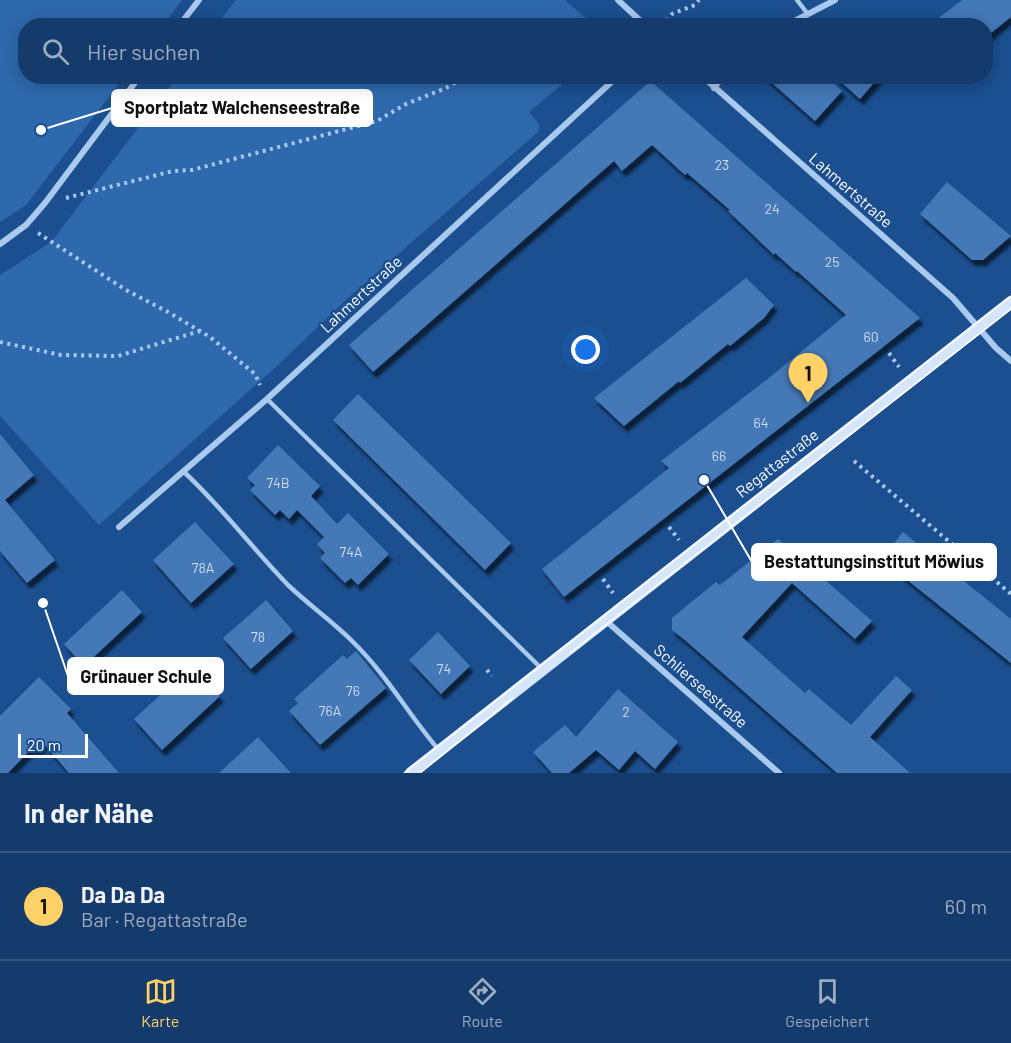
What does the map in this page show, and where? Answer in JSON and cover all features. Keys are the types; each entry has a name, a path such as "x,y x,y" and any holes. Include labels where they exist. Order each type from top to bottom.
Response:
{"main road":[{"name":"Regattastraße","path":"411,773 1011,302"}],"street":[{"path":"185,18 199,0"},
{"path":"618,0 637,18"},
{"path":"799,18 835,0"},
{"path":"0,244 26,225 45,203 134,84"},
{"name":"Lahmertstraße","path":"119,527 267,399 609,84"},
{"name":"Lahmertstraße","path":"710,84 953,298 978,328"},
{"path":"714,88 717,84"},
{"path":"978,328 1011,361"},
{"name":"Schlierseestraße","path":"605,620 779,773"}],"lane":[{"path":"797,0 807,13"},
{"path":"267,399 542,669"},
{"path":"183,471 289,585 354,642 440,750"}],"path":[{"path":"668,18 672,14 695,5 699,0"},
{"path":"45,203 173,171 192,170 377,121 406,104 453,84"},
{"path":"26,225 126,290 200,332 255,374 267,399"},
{"path":"0,342 61,355 118,356 200,332"},
{"path":"854,461 1011,594"},
{"path":"487,670 492,676"}],"shaded area":[{"path":"0,0 182,0 168,18 18,18 18,84 119,84 26,205 0,222"},
{"path":"236,0 565,0 586,18 222,18"},
{"path":"172,84 563,84 529,112 539,124 538,132 348,298 278,365 99,525 0,416 0,275 51,242"}],"building":[{"path":"962,0 1011,0 1011,17 993,31 993,18 938,18"},
{"path":"647,84 654,84 920,318 564,597 542,569 669,468 661,461 846,315 797,271 775,253 774,255 728,211 730,210 687,173 685,175 652,145 622,171 614,161 373,372 349,345"},
{"path":"773,84 835,84 842,91 815,121"},
{"path":"843,84 873,84 860,99"},
{"path":"947,182 1011,236 983,260 972,260 920,214"},
{"path":"746,278 774,305 764,318 730,346 728,344 624,426 594,398"},
{"path":"358,394 511,543 485,570 333,420"},
{"path":"0,434 34,475 5,500 55,560 27,583 0,551"},
{"path":"278,445 320,486 311,496 337,524 348,513 389,554 358,585 351,578 345,583 320,558 325,553 317,544 324,537 297,510 289,519 280,510 275,515 250,490 255,485 247,478"},
{"path":"195,522 234,564 191,603 153,560"},
{"path":"903,532 1011,619 1011,663 881,559"},
{"path":"778,539 872,621 855,639 792,583 742,637 805,693 809,689 851,725 896,676 912,690 870,737 910,773 837,773 672,630 672,618 716,582 720,585"},
{"path":"122,590 142,612 84,666 64,644"},
{"path":"266,600 293,631 251,669 223,638"},
{"path":"438,632 470,666 441,694 409,660"},
{"path":"356,651 386,688 320,745 289,711 298,703 294,699 343,655 347,659"},
{"path":"192,666 220,696 162,750 134,719"},
{"path":"39,677 71,709 67,713 119,773 69,773 44,744 37,751 33,747 8,773 0,773 0,716"},
{"path":"618,689 678,742 655,769 635,751 619,770 596,750 569,773 552,773 533,752 565,725 576,737"},
{"path":"258,737 291,773 219,773"}],"tram line":[{"path":"404,773 1011,296"},
{"path":"570,653 1011,309"},
{"path":"420,773 513,698"}],"place":[{"name":"Sportplatz Walchenseestraße","path":"41,130"},
{"name":"Da Da Da","path":"808,403"},
{"name":"Bestattungsinstitut Möwius","path":"704,480"},
{"name":"Grünauer Schule","path":"43,603"}]}
